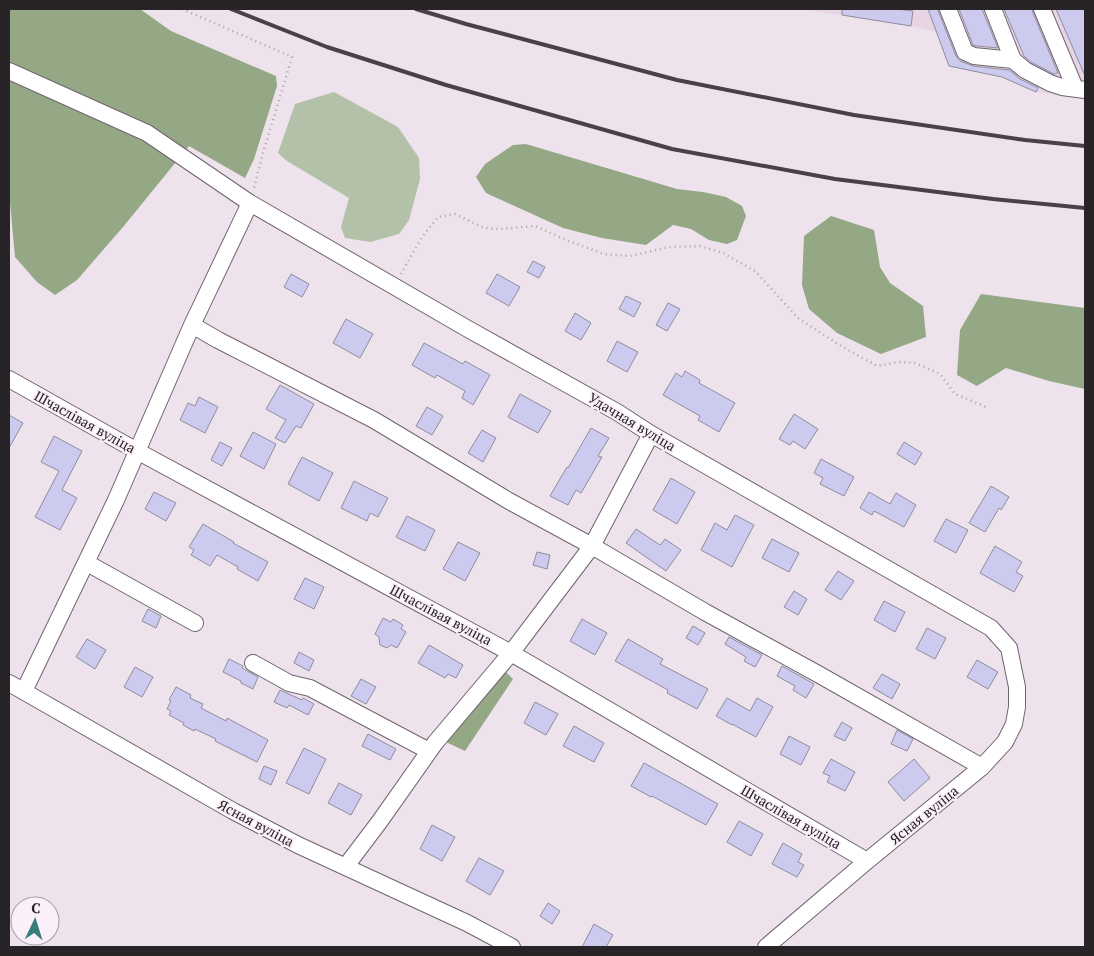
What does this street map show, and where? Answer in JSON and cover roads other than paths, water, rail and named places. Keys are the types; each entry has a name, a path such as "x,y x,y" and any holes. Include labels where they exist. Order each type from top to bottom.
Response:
{"street":[{"path":"948,9 965,52 974,56 1013,60"},
{"path":"993,9 1013,60 1025,70 1050,83 1062,87 1080,89"},
{"path":"1042,9 1080,89"},
{"name":"Удачная вуліца","path":"9,71 147,133 250,202 991,628 1009,648"},
{"path":"24,691 87,563 192,325 250,202"},
{"path":"192,325 227,345 374,420 509,501 982,767"},
{"name":"Шчаслівая вуліца","path":"9,379 137,451 511,654 867,862"},
{"path":"346,866 435,743 511,654 592,546 651,434"},
{"path":"87,563 195,624"},
{"name":"Ясная вуліца","path":"766,947 982,767 1005,742 1014,724 1018,707 1017,687 1009,648"},
{"path":"253,663 290,683 310,688 429,752"},
{"name":"Ясная вуліца","path":"9,683 233,811 298,845 467,923 512,947"}],"railway":[{"path":"231,9 327,47 446,85 672,149 835,179 993,199 1085,208"},
{"path":"416,9 677,80 854,115 1025,140 1085,146"}]}
